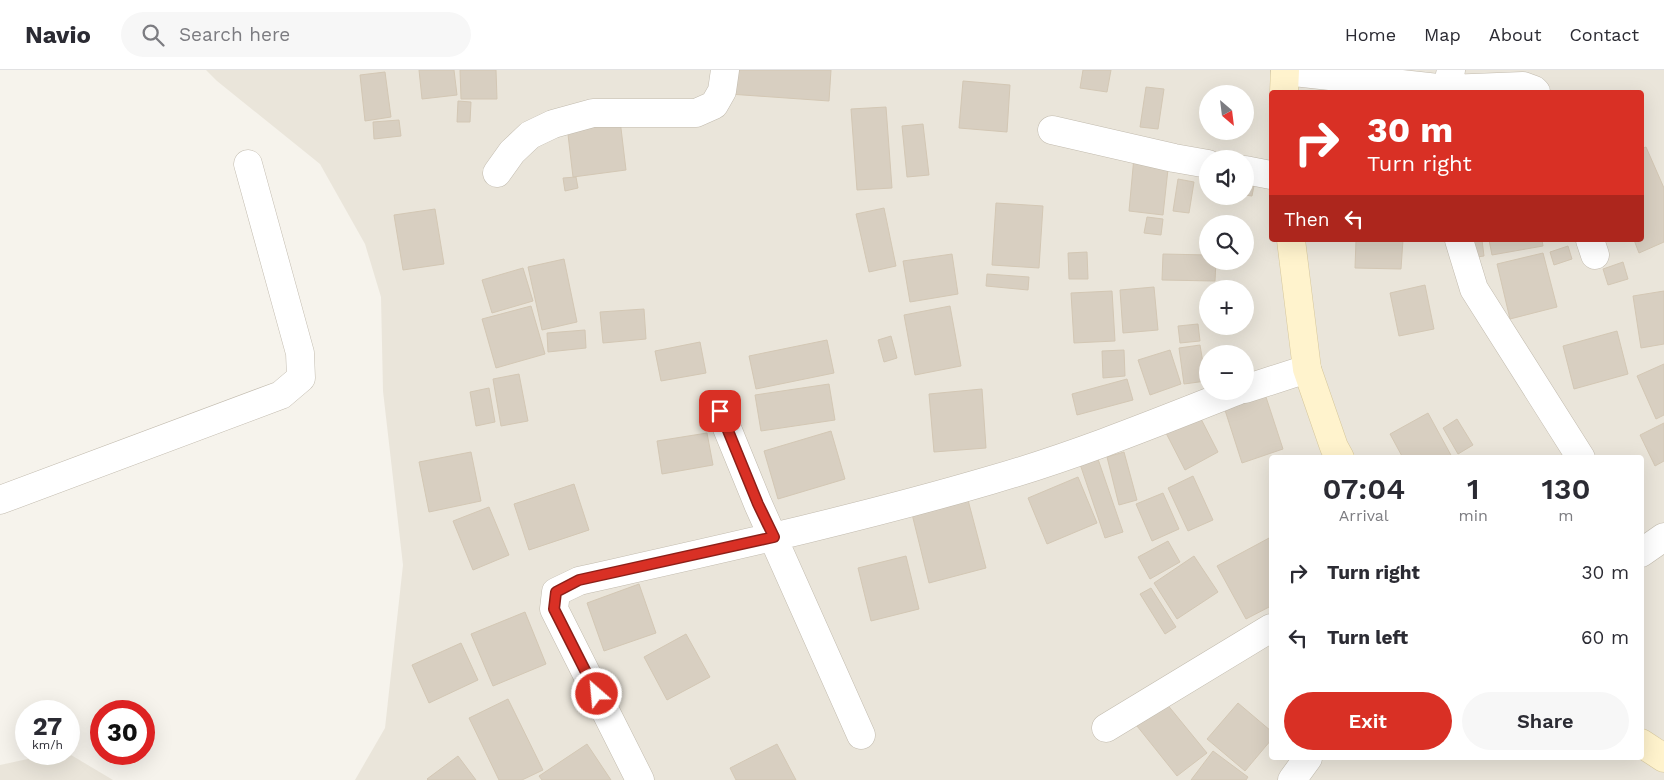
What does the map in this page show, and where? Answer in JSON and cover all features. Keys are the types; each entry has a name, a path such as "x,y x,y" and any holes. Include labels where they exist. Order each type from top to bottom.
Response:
{"street":[{"path":"497,173 512,152 530,135 553,124 593,113 696,113 714,105 722,91 725,70"},
{"path":"1285,78 1523,86 1534,90"},
{"path":"1052,130 1199,162"},
{"path":"0,500 281,395 301,378 300,353 248,164"},
{"path":"1254,172 1269,175"},
{"path":"1290,242 1307,369 1338,455"},
{"path":"1460,242 1474,289 1579,455"},
{"path":"1254,386 1307,369"},
{"path":"640,780 554,609 556,592 579,580 774,537 992,480 1103,444 1214,400"},
{"path":"720,411 758,504 861,735"},
{"path":"1644,552 1664,537"},
{"path":"1106,728 1269,629"},
{"path":"1644,745 1664,758"},
{"path":"1292,780 1307,760"}],"shaded area":[{"path":"206,70 1664,70 1664,780 355,780 385,728 403,565 383,391 381,297 365,244 320,164"},
{"path":"80,760 113,780 0,780 0,765 15,762 15,765 80,765"}],"building":[{"path":"419,70 454,70 457,95 422,99"},
{"path":"460,70 496,70 497,99 461,99"},
{"path":"731,70 831,70 829,101 729,94"},
{"path":"1083,70 1111,70 1107,92 1080,88"},
{"path":"385,72 391,117 365,121 360,75"},
{"path":"963,81 1010,85 1007,132 959,128"},
{"path":"1146,87 1164,89 1158,129 1140,127"},
{"path":"458,101 471,102 470,122 457,122"},
{"path":"886,107 892,188 857,190 851,109"},
{"path":"399,120 401,136 374,139 373,122"},
{"path":"620,120 626,170 573,177 567,126"},
{"path":"923,124 929,175 907,177 902,126"},
{"path":"1646,147 1664,188 1664,242 1639,253 1635,242 1644,242 1644,148"},
{"path":"1134,157 1169,160 1163,215 1129,211"},
{"path":"576,177 578,188 565,191 563,178"},
{"path":"1178,179 1194,182 1189,213 1173,211"},
{"path":"996,203 1043,206 1039,268 992,265"},
{"path":"884,208 896,266 869,272 856,214"},
{"path":"435,209 444,264 403,270 394,215"},
{"path":"1147,217 1163,219 1161,235 1144,233"},
{"path":"1356,242 1403,242 1401,269 1355,268"},
{"path":"1467,242 1482,242 1484,256 1470,258"},
{"path":"1489,242 1542,242 1543,246 1492,255"},
{"path":"1568,246 1572,259 1554,265 1550,252"},
{"path":"1087,252 1088,279 1069,279 1068,253"},
{"path":"1543,253 1557,307 1510,319 1497,264"},
{"path":"952,254 958,294 910,302 903,261"},
{"path":"1163,254 1199,255 1199,270 1216,270 1215,280 1162,280"},
{"path":"564,259 577,322 542,330 528,267"},
{"path":"1623,262 1628,279 1608,285 1603,269"},
{"path":"523,268 533,301 492,313 482,280"},
{"path":"987,274 1029,277 1028,290 986,286"},
{"path":"1425,285 1434,329 1399,336 1390,293"},
{"path":"1154,287 1158,330 1123,333 1120,290"},
{"path":"1112,291 1115,341 1074,343 1071,293"},
{"path":"1664,291 1664,344 1641,348 1633,296"},
{"path":"531,306 545,354 496,368 482,319"},
{"path":"950,306 961,366 915,375 904,315"},
{"path":"644,309 646,339 603,343 600,312"},
{"path":"1198,324 1200,341 1180,343 1178,326"},
{"path":"585,330 586,348 548,352 547,333"},
{"path":"1617,331 1628,374 1574,389 1563,346"},
{"path":"891,336 897,358 884,362 878,340"},
{"path":"827,340 834,373 756,389 749,356"},
{"path":"700,342 706,373 661,381 655,351"},
{"path":"1199,345 1199,382 1184,384 1179,348"},
{"path":"1124,350 1125,376 1103,378 1102,351"},
{"path":"1170,350 1181,384 1150,395 1138,360"},
{"path":"1664,364 1664,415 1656,419 1637,376"},
{"path":"519,374 528,421 501,426 493,379"},
{"path":"1127,379 1133,400 1077,415 1072,394"},
{"path":"829,384 835,420 761,431 755,395"},
{"path":"489,388 495,422 476,426 470,392"},
{"path":"982,389 986,448 934,452 929,394"},
{"path":"1265,394 1283,449 1242,463 1224,407 1246,400 1254,400 1254,397"},
{"path":"1428,413 1451,455 1401,455 1390,434"},
{"path":"1199,415 1218,452 1185,470 1166,433"},
{"path":"1457,419 1473,445 1458,454 1443,428"},
{"path":"1664,423 1664,461 1655,466 1640,435"},
{"path":"831,431 845,479 778,499 764,451"},
{"path":"707,433 713,465 662,474 657,441"},
{"path":"471,452 481,501 429,512 419,462"},
{"path":"1124,452 1137,500 1119,505 1107,457"},
{"path":"1098,459 1123,532 1105,538 1080,464"},
{"path":"1193,476 1213,520 1188,531 1168,488"},
{"path":"1078,477 1097,523 1047,544 1028,498"},
{"path":"574,484 589,530 529,550 514,504"},
{"path":"1163,493 1179,529 1152,541 1136,504"},
{"path":"968,500 986,568 929,583 912,514"},
{"path":"489,507 509,555 473,570 453,521"},
{"path":"1269,538 1269,607 1246,619 1217,566"},
{"path":"1168,541 1180,562 1150,579 1138,557"},
{"path":"906,556 919,609 871,621 858,568"},
{"path":"1194,556 1218,592 1177,619 1154,583"},
{"path":"639,584 656,633 604,651 587,603"},
{"path":"1151,588 1176,627 1165,634 1140,594"},
{"path":"525,612 546,664 493,686 471,634"},
{"path":"686,634 710,677 667,700 644,657"},
{"path":"461,643 478,680 429,703 412,665"},
{"path":"508,699 543,770 522,780 499,780 469,718"},
{"path":"1166,703 1207,753 1177,776 1137,726"},
{"path":"1238,703 1269,729 1269,742 1245,771 1207,739"},
{"path":"587,744 611,780 542,780 539,776"},
{"path":"777,744 796,780 736,780 730,768"},
{"path":"1213,751 1248,777 1246,780 1191,780"},
{"path":"458,756 476,780 427,779"}],"route":[{"path":"597,694 554,609 556,592 579,580 774,537 758,504 720,411"}]}
